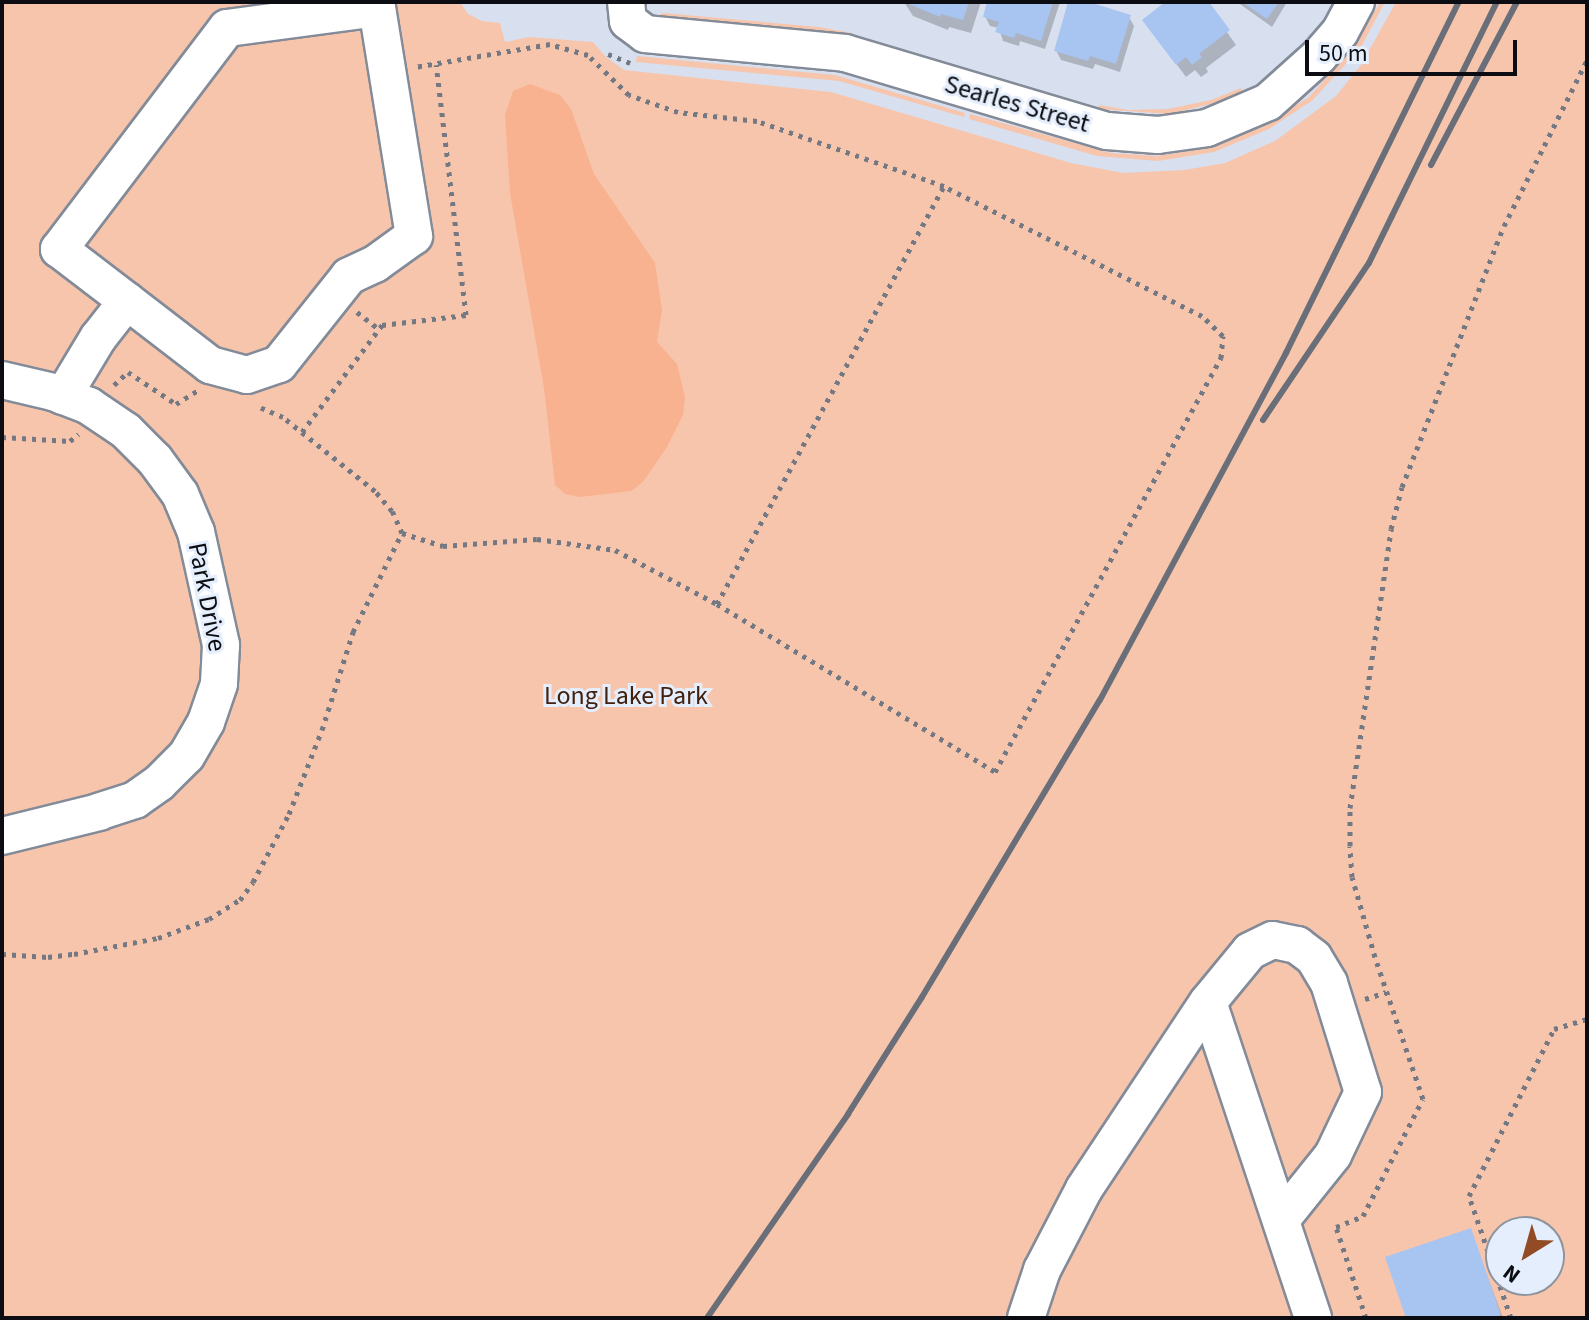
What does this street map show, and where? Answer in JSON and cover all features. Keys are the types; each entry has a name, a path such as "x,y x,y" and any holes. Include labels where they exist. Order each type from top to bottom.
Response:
{"street":[{"name":"Searles Street","path":"629,14 658,36 845,53 1107,131 1158,135 1207,128 1268,102 1319,56 1340,32 1356,2"},
{"path":"377,8 414,236 375,264 349,276 279,364 247,375 210,365 127,301 59,249 227,28 377,8"},
{"path":"63,396 127,301"},
{"name":"Park Drive","path":"2,380 89,406 126,431 155,460 180,494 196,532 221,645 219,684 206,722 186,756 159,783 135,800 2,836"},
{"path":"1026,1318 1042,1270 1084,1189 1208,1002 1250,951 1273,940 1297,945 1314,958 1329,983 1363,1092 1354,1117 1317,1179 1281,1220"},
{"path":"1208,1002 1313,1318"}],"path":[{"path":"387,70 449,63 550,44 588,55 629,95 665,108 757,121 944,186 1202,316 1223,336 1221,358 995,772 717,604 615,550 537,539 443,546 402,533"},
{"path":"1366,1318 1336,1227 1363,1216 1423,1099 1371,944 1352,877 1350,846 1350,808 1391,529 1402,487 1504,226 1587,60"},
{"path":"717,604 944,186"},
{"path":"2,437 70,441 88,428"},
{"path":"1511,1318 1469,1196 1554,1029 1587,1019"}],"green space":[{"name":"Long Lake Park","path":"2,2 460,2 468,14 482,21 500,23 505,42 529,37 593,42 606,57 624,70 831,92 1071,163 1123,173 1184,170 1225,163 1275,141 1336,96 1361,65 1396,2 1587,2 1587,1318 2,1318"},
{"path":"1380,2 1385,2 1361,47 1313,100 1269,129 1214,152 1158,161 1097,156 969,119 970,114 1111,153 1157,156 1214,147 1263,126 1309,97 1356,45"},
{"path":"659,15 819,27 852,33 851,36 670,19"},
{"path":"637,56 835,75 965,113 964,117 839,81 636,62"},
{"path":"1241,88 1242,92 1223,101 1170,114 1098,109 1100,105 1128,110 1168,109 1211,100"}],"shaded area":[{"path":"530,84 560,95 571,109 594,174 655,263 662,310 657,342 677,364 685,397 683,415 667,447 643,482 631,491 580,497 565,494 555,485 544,388 510,193 505,115 513,91"}],"building":[{"path":"904,2 969,2 963,20 941,14 940,17"},
{"path":"987,2 1053,2 1041,41 1016,33 1014,38 995,32 999,22 983,17"},
{"path":"1068,2 1089,2 1131,15 1116,64 1090,56 1088,61 1054,51"},
{"path":"1165,2 1209,2 1230,30 1199,54 1202,57 1192,65 1186,57 1176,65 1142,20"},
{"path":"1242,2 1279,2 1267,19"},
{"path":"1471,1228 1485,1269 1485,1296 1494,1296 1501,1315 1491,1318 1406,1318 1385,1257"}],"railway":[{"path":"707,1318 848,1114 1100,700 1286,353 1459,2"},
{"path":"1263,420 1369,263 1497,2"},
{"path":"1431,165 1517,2"}]}
